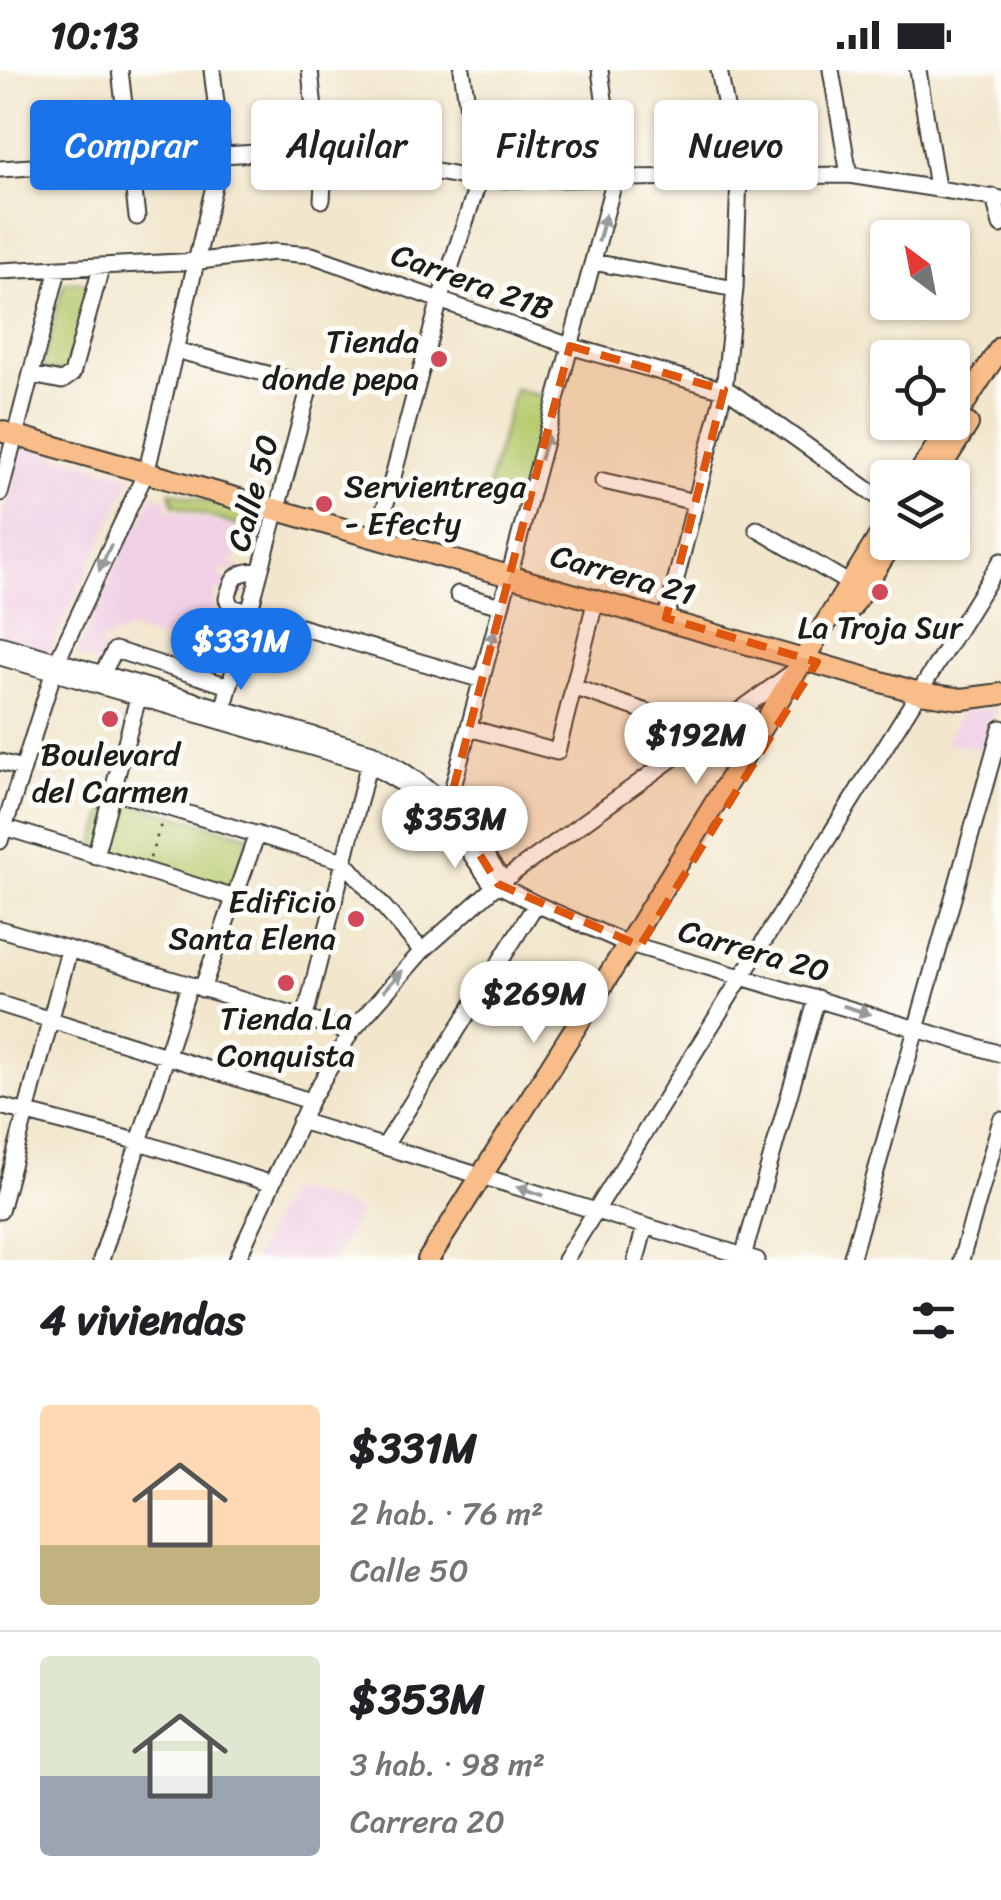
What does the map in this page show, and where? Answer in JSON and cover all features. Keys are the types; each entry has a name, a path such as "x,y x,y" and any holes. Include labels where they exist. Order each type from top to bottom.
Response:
{"main road":[{"path":"928,460 1001,348"},
{"path":"945,460 1001,372"},
{"name":"Carrera 21","path":"8,432 920,693 962,699 1001,694"},
{"path":"808,663 870,551"},
{"path":"428,1260 634,945 808,663 880,560"},
{"path":"438,1260 485,1177"}],"street":[{"path":"120,70 124,100"},
{"path":"212,70 216,100"},
{"path":"310,70 314,100"},
{"path":"462,70 467,100"},
{"path":"600,70 604,100"},
{"path":"719,70 725,100"},
{"path":"832,70 848,175"},
{"path":"918,70 937,188"},
{"path":"0,169 30,167"},
{"path":"818,175 848,175 997,198 1001,226"},
{"path":"135,190 137,217"},
{"path":"214,190 147,470 55,666 2,834 94,856 235,898"},
{"path":"322,190 322,200"},
{"path":"378,537 440,299 476,190"},
{"path":"447,811 612,190"},
{"path":"666,618 724,390 735,289 738,190"},
{"name":"Carrera 21B","path":"0,271 200,262 292,251 570,346 724,390 870,491"},
{"path":"593,262 735,289"},
{"path":"31,375 62,381 72,374 101,268"},
{"path":"0,494 8,432 31,375 58,270"},
{"name":"Calle 50","path":"175,350 302,383 308,393 222,717"},
{"path":"603,481 694,502"},
{"path":"757,529 850,584"},
{"path":"565,1260 1001,562"},
{"path":"260,571 241,571 232,578 227,599 232,607 482,680"},
{"path":"458,594 501,606"},
{"path":"469,728 554,754 559,749 596,599"},
{"path":"198,674 216,637 241,639"},
{"path":"0,644 138,698 222,717 407,771 447,811 499,874 498,884"},
{"path":"102,674 116,650 229,686"},
{"path":"0,657 102,674 222,717"},
{"path":"237,1260 310,1101 352,1032 422,951 498,884 808,663"},
{"path":"573,687 707,732"},
{"path":"94,856 138,698"},
{"path":"852,1260 1001,728"},
{"path":"305,1017 370,758"},
{"path":"0,762 23,768"},
{"path":"113,791 344,860 422,951"},
{"path":"101,1260 168,1057 235,898 257,834"},
{"name":"Carrera 20","path":"498,884 634,945 1001,1054"},
{"path":"384,1147 536,904"},
{"path":"0,929 352,1032"},
{"path":"0,1211 70,950"},
{"path":"300,1121 748,1258 817,998"},
{"path":"0,1004 310,1101"},
{"path":"0,1106 140,1142 272,1184"},
{"path":"961,1260 1001,1120"},
{"path":"636,1260 646,1226"}],"path":[{"path":"146,872 166,807"}],"highlighted area":[{"path":"570,346 724,390 666,618 817,662 640,946 498,884 449,805"}],"shaded area":[{"path":"22,445 132,476 49,653 0,638 0,527"},
{"path":"153,495 169,499 167,508 242,529 240,552 234,560 225,560 238,564 236,573 221,569 218,577 247,585 244,596 216,590 212,606 218,608 215,620 209,619 201,649 125,629 123,636 112,634 109,640 101,639 100,646 106,648 100,665 77,655 135,522 142,523"},
{"path":"996,708 980,749 944,744 962,710"},
{"path":"287,1189 339,1202 359,1212 334,1260 253,1260"}],"green space":[{"path":"64,282 90,282 71,372 41,369"},
{"path":"515,389 552,399 523,500 487,490"},
{"path":"170,491 261,515 257,532 174,505"},
{"path":"109,797 251,836 231,891 93,851"}],"place":[{"name":"Tienda donde pepa","path":"439,359"},
{"name":"Servientrega - Efecty","path":"324,504"},
{"name":"La Troja Sur","path":"880,592"},
{"name":"Boulevard del Carmen","path":"110,719"},
{"name":"Edificio Santa Elena","path":"356,919"},
{"name":"Tienda La Conquista","path":"286,983"}]}
